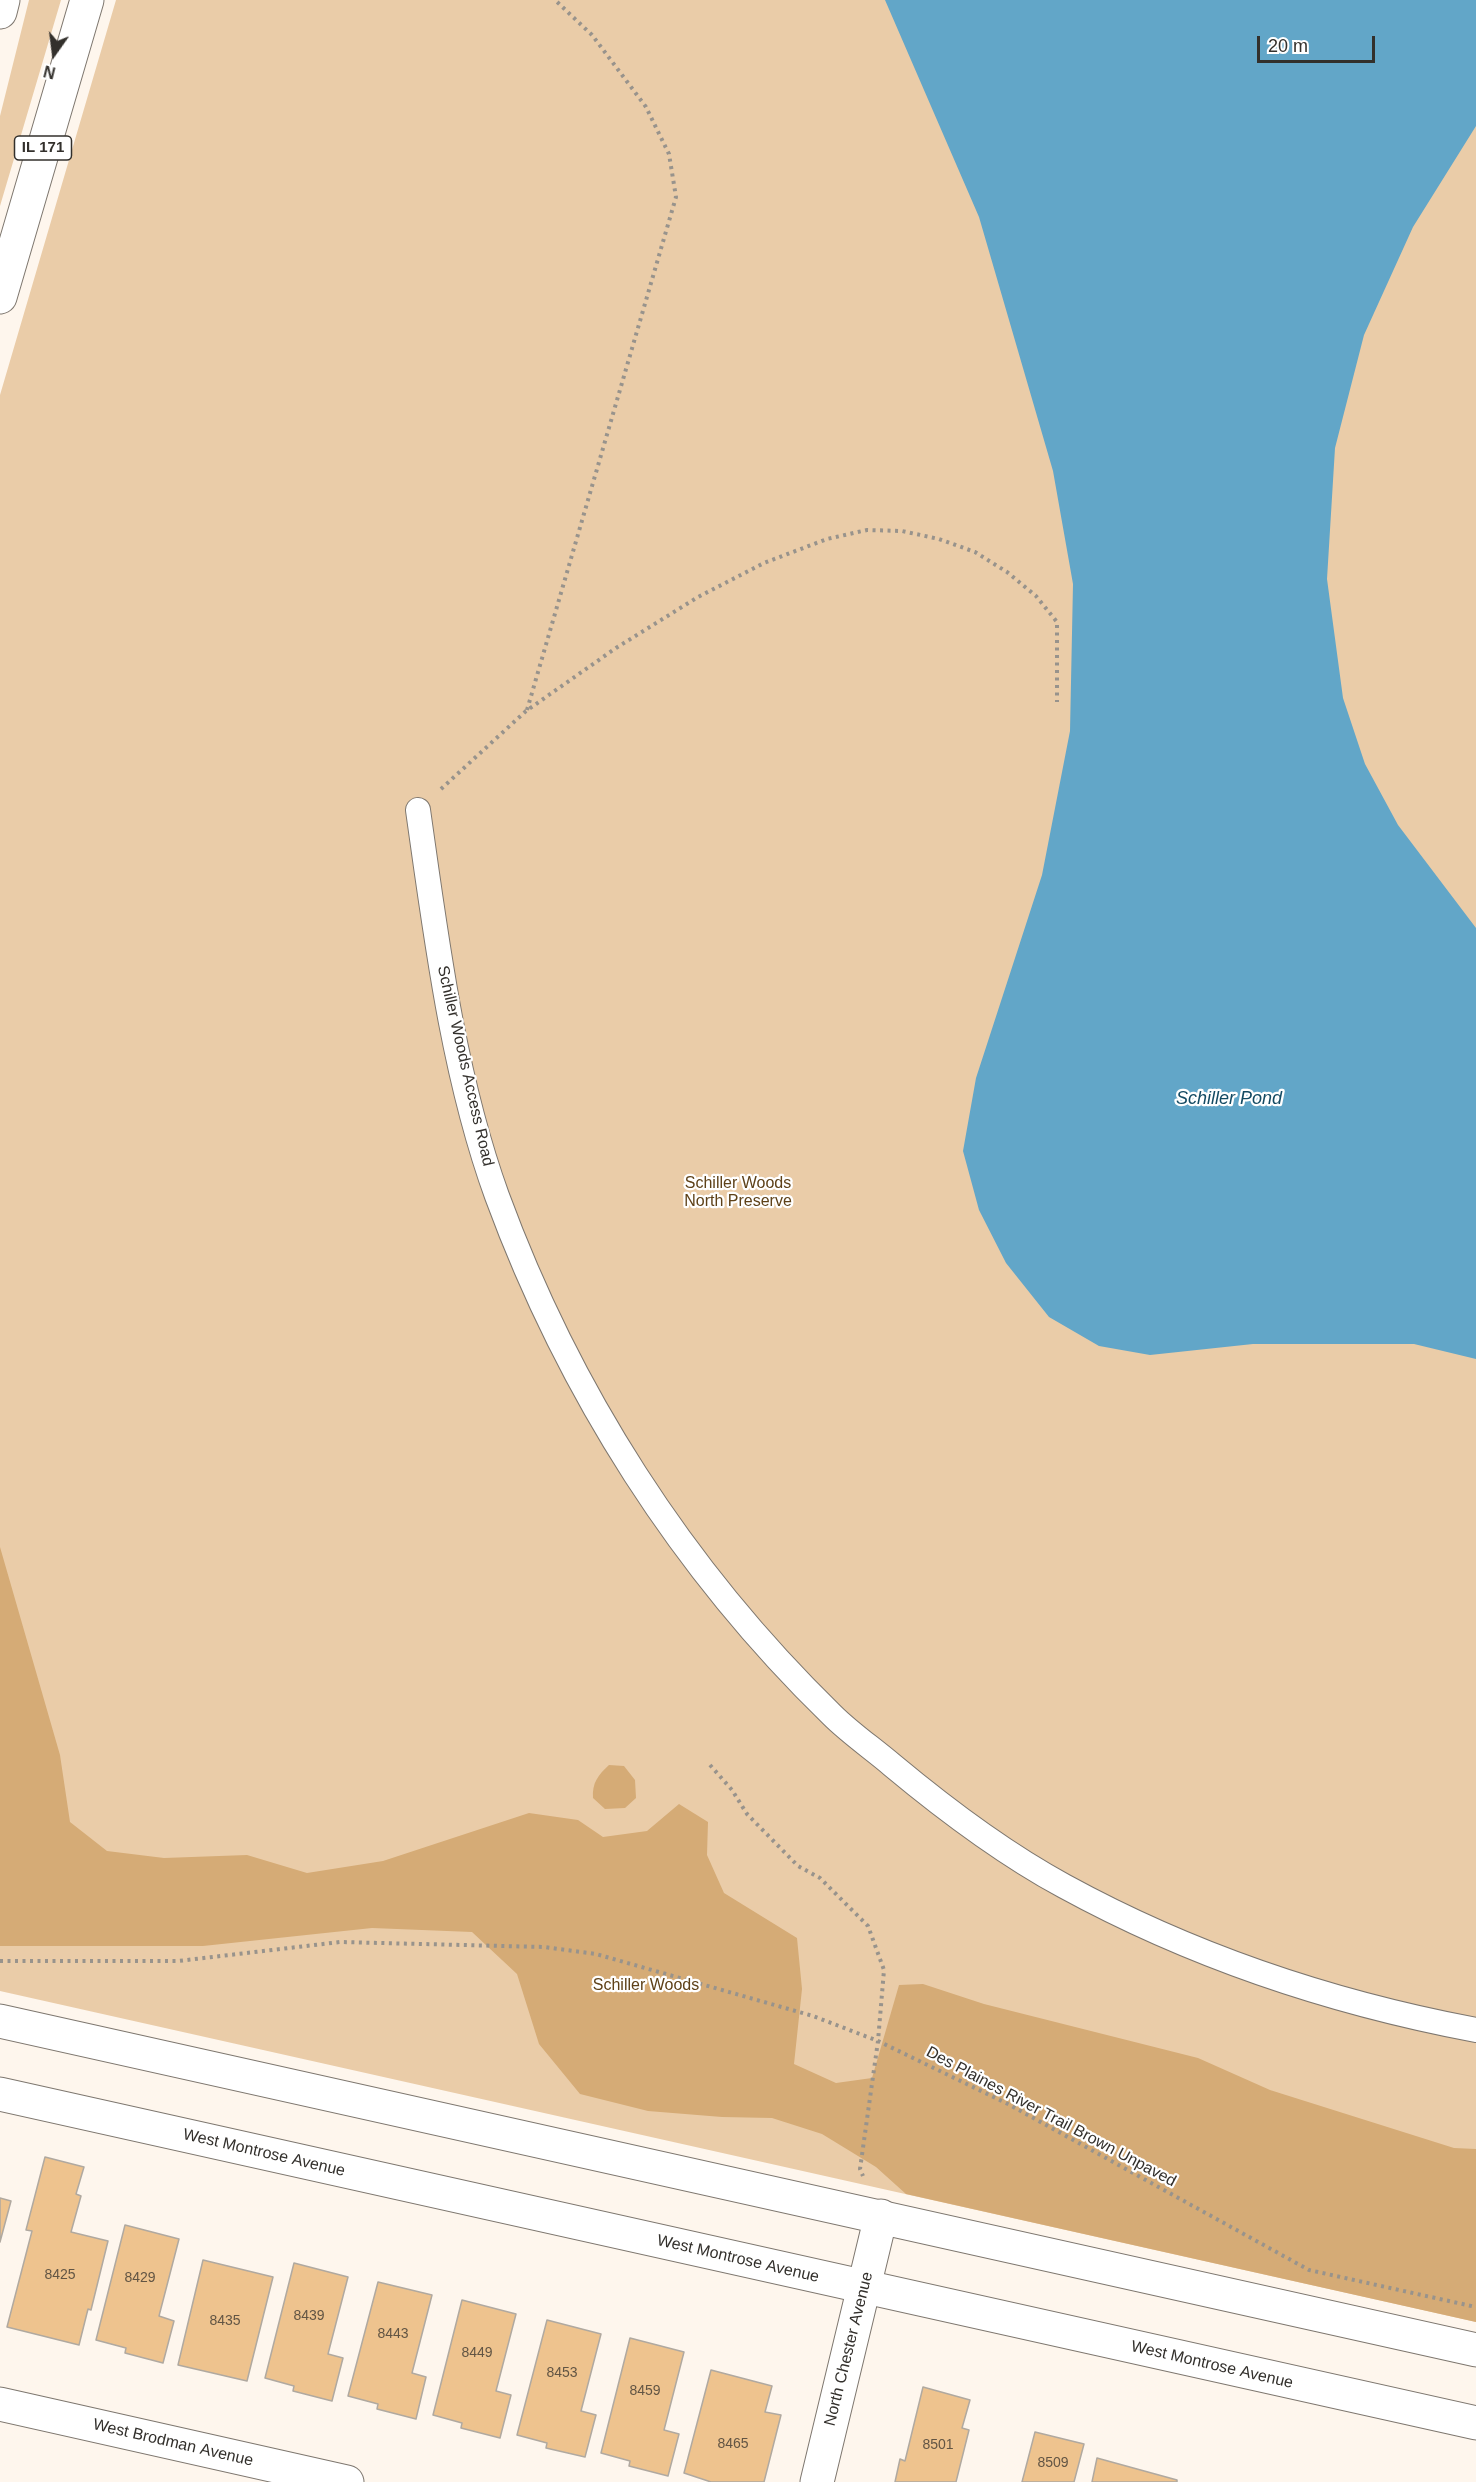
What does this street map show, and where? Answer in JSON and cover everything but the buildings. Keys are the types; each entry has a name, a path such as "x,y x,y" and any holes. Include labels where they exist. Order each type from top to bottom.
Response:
{"main road":[{"path":"0,12 3,0"},
{"name":"IL 171","path":"0,297 87,0"},
{"path":"0,2021 1476,2350"},
{"name":"West Montrose Avenue","path":"0,2094 1476,2423"},
{"name":"North Chester Avenue","path":"817,2482 881,2216"},
{"name":"West Brodman Avenue","path":"0,2404 346,2482"}],"lane":[{"name":"Schiller Woods Access Road","path":"418,810 441,970 474,1118 496,1193 551,1327 582,1388 616,1446 690,1556 740,1618 834,1718 983,1836 1062,1885 1147,1928 1241,1966 1333,1997 1414,2019 1476,2030"}],"path":[{"path":"526,711 676,197 669,154 646,107 592,35 555,0"},
{"path":"418,810 526,711 616,648 698,597 764,563 827,539 867,530 902,531 939,539 975,552 1007,572 1036,596 1057,622 1057,702"},
{"path":"710,1766 732,1790 747,1814 791,1859 798,1866 820,1878 868,1926 884,1970 878,2041 860,2169 881,2216"},
{"name":"Des Plaines River Trail Brown Unpaved","path":"0,1961 178,1961 340,1942 544,1947 596,1954 813,2016 878,2041 1008,2104 1309,2270 1476,2307"}],"green space":[{"path":"29,0 61,0 0,206 0,116"},
{"name":"Schiller Woods North Preserve","path":"116,0 1476,0 1476,2322 0,1991 0,395"},
{"name":"Schiller Woods","path":"0,1547 60,1755 70,1822 107,1851 164,1858 247,1855 307,1873 383,1861 529,1813 578,1820 603,1837 647,1831 679,1804 708,1822 707,1855 724,1893 797,1938 802,1989 794,2064 836,2083 872,2078 899,1985 923,1984 984,2004 1198,2058 1270,2090 1454,2148 1476,2149 1476,2322 906,2194 876,2167 822,2134 772,2118 722,2117 648,2111 580,2094 539,2044 517,1974 472,1932 372,1928 203,1946 0,1946"},
{"path":"609,1765 624,1766 635,1780 636,1798 625,1808 605,1809 593,1798 596,1780"}],"water":[{"name":"Schiller Pond","path":"885,0 1476,0 1476,126 1413,227 1364,335 1335,448 1327,579 1343,698 1365,764 1398,825 1476,928 1476,1359 1414,1344 1253,1344 1150,1355 1099,1346 1049,1317 1006,1263 979,1210 963,1151 976,1078 1042,875 1070,731 1073,584 1053,471 979,217"}]}
